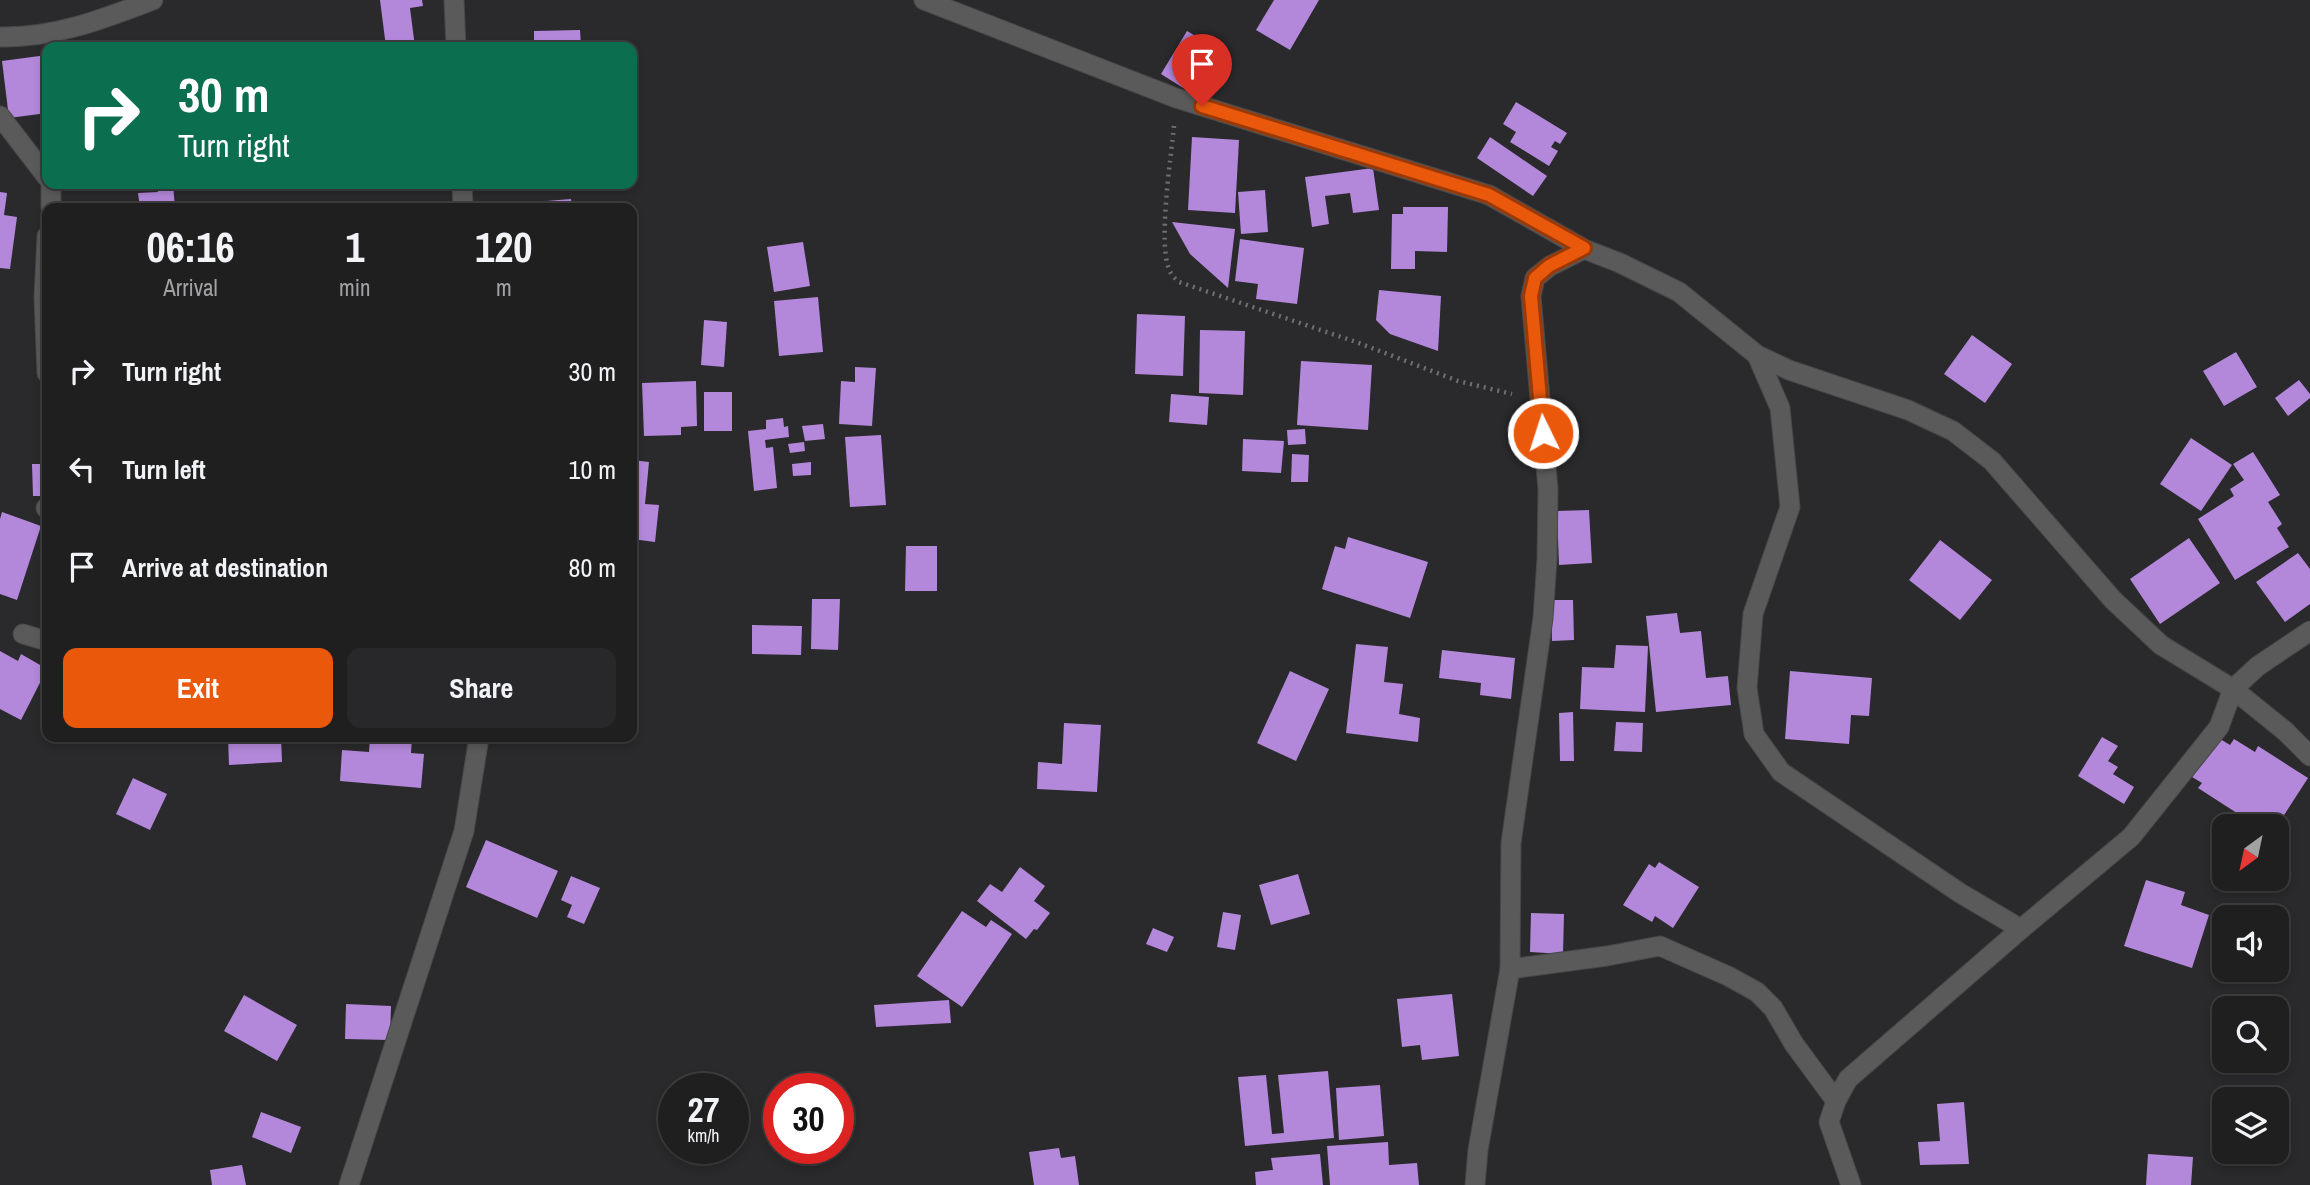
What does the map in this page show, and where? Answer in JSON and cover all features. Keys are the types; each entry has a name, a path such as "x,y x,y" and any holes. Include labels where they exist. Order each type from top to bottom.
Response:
{"street":[{"path":"0,37 19,38 84,26 153,0"},
{"path":"454,0 456,42"},
{"path":"924,0 1176,98 1489,195 1584,248 1679,292 1756,355 1789,370 1908,410 1953,431 1992,461 2113,600 2161,645 2233,689 2285,731 2310,756"},
{"path":"0,116 42,171"},
{"path":"1475,1185 1482,1126 1510,969 1511,843 1543,618 1547,559 1548,489 1531,296 1535,278 1549,266 1584,248"},
{"path":"1756,355 1780,408 1790,508 1753,614 1747,688 1754,734 1781,772 1960,893 2021,929"},
{"path":"1851,1185 1829,1122 1848,1079 2131,837 2219,727 2233,689 2258,666 2310,631"},
{"path":"23,634 42,640"},
{"path":"349,1185 464,831 478,742"},
{"path":"1510,969 1660,946 1728,976 1756,992 1773,1008 1794,1044 1836,1101"}],"path":[{"path":"1176,98 1165,218 1166,259 1169,270 1180,282 1356,342 1458,381 1541,398"}],"building":[{"path":"380,0 422,0 423,6 410,8 414,42 385,42"},
{"path":"1274,0 1319,0 1290,50 1256,30"},
{"path":"580,30 581,42 534,42 534,31"},
{"path":"1187,31 1216,48 1188,91 1161,74"},
{"path":"42,56 42,114 9,118 2,61"},
{"path":"1516,102 1567,133 1560,144 1555,141 1551,147 1558,151 1549,166 1510,142 1516,132 1503,124"},
{"path":"1192,137 1239,140 1235,213 1188,210"},
{"path":"1490,137 1547,176 1533,196 1477,158"},
{"path":"1373,168 1379,210 1353,213 1350,193 1325,196 1329,224 1312,227 1305,177"},
{"path":"158,189 173,189 175,203 139,203 138,193 158,192"},
{"path":"1265,190 1268,232 1241,234 1238,192"},
{"path":"0,192 7,193 4,215 17,217 10,269 0,268"},
{"path":"571,199 571,203 522,203"},
{"path":"1403,207 1448,207 1447,252 1415,251 1415,269 1391,269 1392,214 1403,214"},
{"path":"1172,222 1235,229 1228,288 1190,254"},
{"path":"1240,239 1304,248 1297,304 1256,299 1258,284 1235,281"},
{"path":"803,242 810,286 774,292 767,247"},
{"path":"1379,290 1441,296 1438,351 1390,334 1376,320"},
{"path":"818,297 823,352 779,356 774,301"},
{"path":"1137,314 1185,316 1183,376 1135,374"},
{"path":"704,320 727,322 724,367 701,365"},
{"path":"1200,330 1245,331 1243,395 1199,393"},
{"path":"1972,335 2012,364 1985,403 1944,374"},
{"path":"2236,352 2257,387 2224,406 2203,371"},
{"path":"1301,361 1372,365 1368,430 1297,425"},
{"path":"855,367 876,368 872,426 839,424 841,381 855,382"},
{"path":"2299,380 2310,398 2288,416 2275,398"},
{"path":"696,381 697,426 681,427 681,435 644,436 642,383"},
{"path":"704,392 732,392 732,431 704,431"},
{"path":"1171,394 1209,397 1207,425 1169,422"},
{"path":"783,418 784,427 788,426 789,437 765,440 766,448 773,447 777,488 754,491 748,431 766,429 766,420"},
{"path":"823,424 825,439 805,441 802,426"},
{"path":"1305,429 1306,444 1288,445 1287,430"},
{"path":"881,435 886,505 850,507 845,437"},
{"path":"2191,438 2232,465 2201,511 2160,484"},
{"path":"1243,439 1284,441 1281,473 1242,471"},
{"path":"804,442 805,451 790,453 788,444"},
{"path":"2253,452 2280,495 2268,502 2282,524 2277,528 2289,547 2235,580 2198,519 2234,496 2230,489 2244,480 2233,464"},
{"path":"1292,454 1309,455 1308,482 1291,482"},
{"path":"637,461 649,462 645,504 659,505 655,542 637,540"},
{"path":"811,462 811,475 793,476 792,464"},
{"path":"32,464 42,464 42,496 33,496"},
{"path":"1589,510 1592,563 1559,565 1557,511"},
{"path":"2,512 41,526 17,600 0,594"},
{"path":"1348,537 1428,562 1410,618 1322,589 1335,546 1345,549"},
{"path":"2189,538 2220,583 2160,624 2130,579"},
{"path":"1940,540 1992,580 1960,620 1909,580"},
{"path":"906,546 937,546 937,591 905,591"},
{"path":"2298,553 2310,569 2310,604 2285,622 2256,582"},
{"path":"812,599 840,599 838,650 811,649"},
{"path":"1551,600 1573,600 1574,640 1552,641"},
{"path":"1677,613 1680,633 1701,631 1706,678 1728,676 1731,705 1656,712 1646,616"},
{"path":"752,625 802,626 801,655 752,654"},
{"path":"1356,644 1388,647 1384,682 1403,684 1399,714 1420,718 1418,742 1346,733"},
{"path":"1616,645 1648,646 1645,712 1580,709 1582,667 1614,668"},
{"path":"1442,650 1515,658 1511,699 1480,695 1481,683 1439,678"},
{"path":"0,651 18,661 21,654 42,666 42,679 21,720 0,709"},
{"path":"1290,671 1329,689 1296,761 1257,743"},
{"path":"1790,671 1872,678 1869,716 1851,715 1849,744 1785,739"},
{"path":"1573,712 1574,761 1560,761 1559,713"},
{"path":"1616,722 1643,723 1642,752 1614,751"},
{"path":"1064,723 1101,725 1097,792 1037,789 1038,762 1062,764"},
{"path":"2102,737 2118,746 2108,761 2118,767 2113,774 2134,787 2124,804 2078,776"},
{"path":"2217,737 2230,745 2234,739 2255,752 2258,746 2308,778 2285,814 2238,814 2198,788 2202,783 2192,777"},
{"path":"228,742 281,742 282,762 229,765"},
{"path":"370,742 412,742 411,753 424,754 421,788 340,781 342,750 369,752"},
{"path":"133,778 167,794 150,830 116,814"},
{"path":"486,840 558,871 537,918 466,887"},
{"path":"1659,862 1699,887 1673,928 1655,916 1652,922 1623,905 1649,864 1655,868"},
{"path":"1020,867 1045,886 1034,901 1050,913 1026,939 977,901 990,884 1002,892"},
{"path":"1298,874 1310,914 1271,925 1259,885"},
{"path":"571,876 600,888 584,924 567,917 572,905 561,900"},
{"path":"2146,880 2185,892 2181,905 2209,915 2192,968 2124,946"},
{"path":"962,911 986,927 991,920 1012,934 962,1007 917,976"},
{"path":"1223,912 1241,915 1235,950 1217,947"},
{"path":"1531,913 1564,914 1563,954 1530,952"},
{"path":"1153,928 1174,937 1167,952 1146,944"},
{"path":"1452,994 1459,1056 1422,1060 1420,1045 1402,1047 1397,999"},
{"path":"244,995 297,1025 277,1061 224,1031"},
{"path":"949,1000 951,1023 876,1027 874,1005"},
{"path":"346,1004 391,1006 390,1040 345,1039"},
{"path":"1328,1071 1334,1138 1245,1146 1238,1077 1266,1075 1272,1134 1284,1133 1278,1075"},
{"path":"1380,1085 1384,1136 1339,1140 1336,1088"},
{"path":"1964,1102 1969,1164 1920,1165 1918,1142 1940,1141 1937,1104"},
{"path":"261,1112 301,1127 291,1153 252,1137"},
{"path":"1388,1142 1389,1165 1417,1163 1419,1185 1330,1185 1327,1146"},
{"path":"1059,1148 1061,1158 1075,1156 1079,1185 1034,1185 1029,1152"},
{"path":"1320,1154 1323,1185 1256,1185 1255,1172 1273,1170 1271,1158"},
{"path":"2148,1154 2193,1157 2191,1185 2146,1185"},
{"path":"242,1165 246,1185 212,1185 210,1170"}],"route":[{"path":"1202,106 1489,195 1584,248 1549,266 1535,278 1531,296 1543,433"}]}
